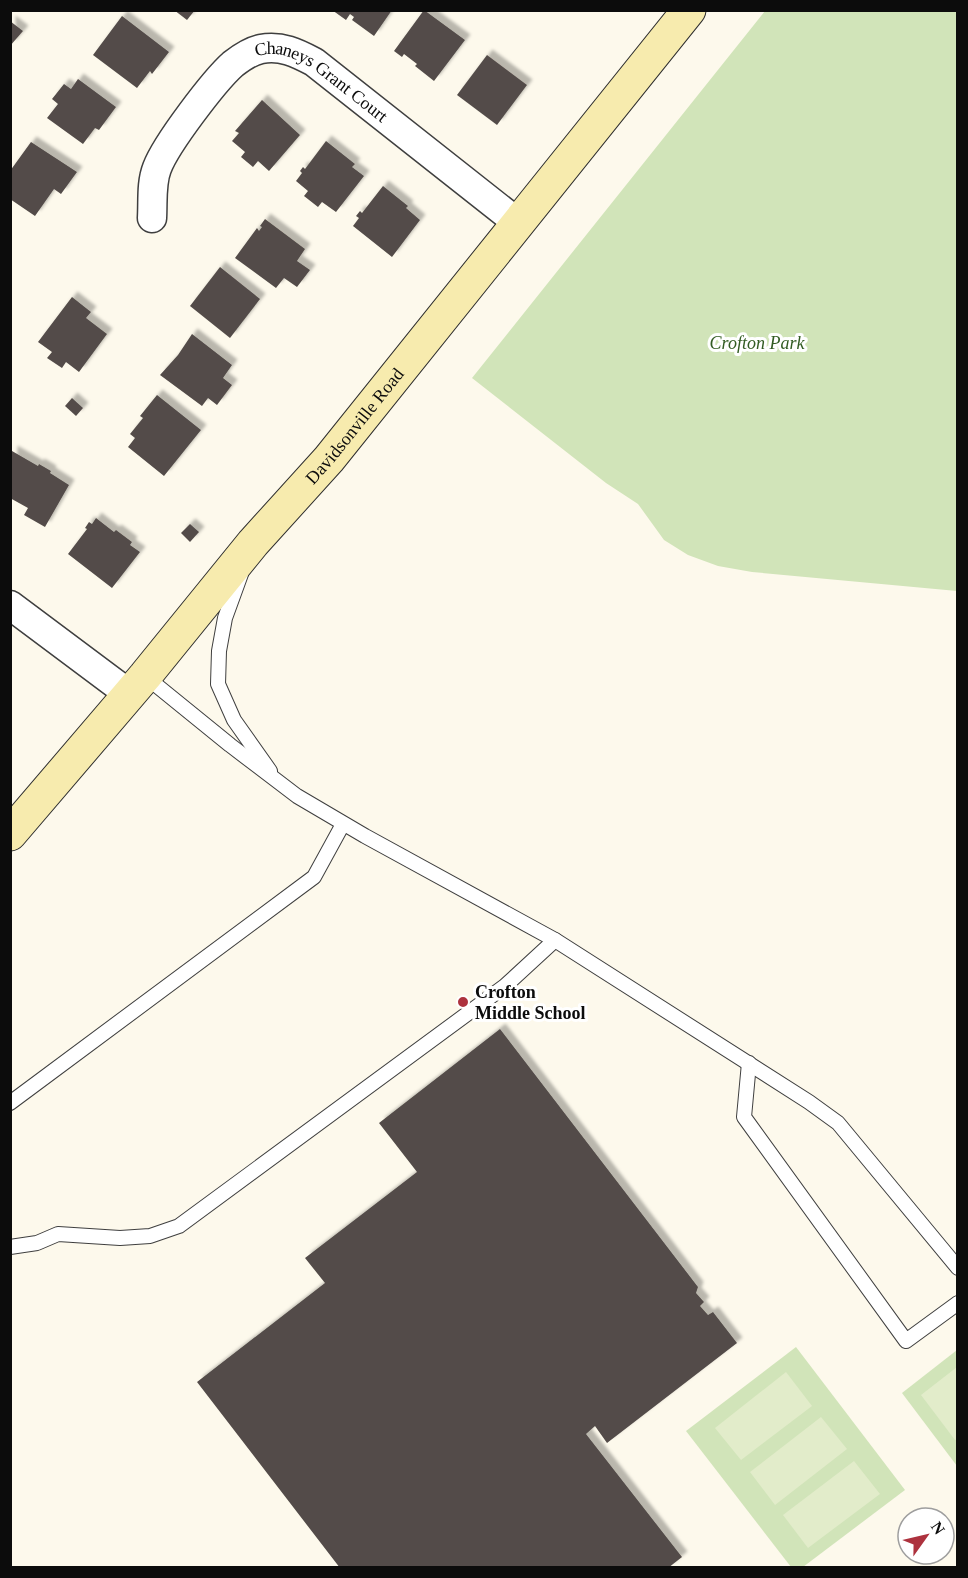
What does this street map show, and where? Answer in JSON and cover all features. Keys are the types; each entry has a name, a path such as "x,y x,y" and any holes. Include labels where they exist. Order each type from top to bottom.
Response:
{"main road":[{"name":"Davidsonville Road","path":"10,834 137,685 253,543 328,459 689,10"}],"street":[{"name":"Chaneys Grant Court","path":"152,218 153,189 157,168 168,146 220,77 232,65 246,55 262,49 276,48 294,51 314,62 518,223"},
{"path":"10,605 137,685"}],"lane":[{"path":"253,543 225,618 219,651 218,684 234,720 278,782"},
{"path":"137,685 297,796 555,940 809,1102 838,1123 957,1268"},
{"path":"10,1104 314,877 344,824"},
{"path":"10,1247 37,1243 58,1234 120,1239 150,1236 179,1226 505,986 555,940"},
{"path":"749,1063 744,1117 906,1341 957,1303"}],"green space":[{"name":"Crofton Park","path":"765,11 957,11 957,591 752,572 718,566 688,555 664,540 638,504 606,483 472,378"},
{"path":"796,1347 905,1490 803,1567 791,1567 686,1431"},
{"path":"957,1350 957,1466 902,1393"},
{"path":"957,1367 958,1439 955,1440 921,1395"},
{"path":"786,1372 812,1406 741,1460 715,1428"},
{"path":"821,1417 847,1449 775,1505 750,1472"},
{"path":"854,1461 880,1494 808,1548 783,1515"}],"building":[{"path":"174,10 195,10 187,20"},
{"path":"332,10 392,10 374,36 352,20 354,17 350,14 346,20"},
{"path":"424,10 465,40 434,81 404,54 402,57 394,51"},
{"path":"122,16 169,52 152,74 150,71 137,88 93,55"},
{"path":"10,21 23,31 10,46"},
{"path":"487,55 527,85 497,125 457,95"},
{"path":"78,79 116,107 99,130 95,128 83,144 47,118 58,104 52,99 64,84 71,89"},
{"path":"262,100 300,135 269,171 258,161 253,167 241,157 245,152 232,141 239,133 235,131"},
{"path":"326,141 355,164 352,167 364,176 336,212 322,202 318,207 304,196 308,191 296,181 303,167 305,169"},
{"path":"31,142 77,172 61,194 54,189 35,216 10,199 10,171"},
{"path":"383,186 408,206 406,208 420,220 392,257 353,226 359,218 356,216 360,211 362,213"},
{"path":"265,219 305,249 297,261 310,270 297,287 284,278 276,288 235,258 257,228 259,231"},
{"path":"220,267 260,299 230,338 190,306"},
{"path":"72,297 91,312 86,318 107,334 79,372 66,362 62,368 47,358 52,352 38,342"},
{"path":"192,334 232,365 223,378 232,385 217,405 208,398 202,406 160,375 178,355"},
{"path":"157,395 201,430 164,476 128,447 135,438 130,434 143,418 140,416"},
{"path":"72,398 83,408 76,416 65,406"},
{"path":"12,451 51,471 50,473 69,485 45,527 24,515 28,508 10,498"},
{"path":"96,518 132,542 130,545 140,552 112,588 68,554 87,529 85,528 89,522 92,524"},
{"path":"190,524 199,532 190,542 181,533"},
{"path":"500,1029 698,1287 696,1293 704,1302 700,1306 708,1315 713,1312 737,1343 607,1443 595,1426 586,1434 682,1557 668,1568 340,1568 197,1382 325,1283 305,1258 417,1172 379,1123"}],"place":[{"name":"Crofton Middle School","path":"463,1002"}]}
